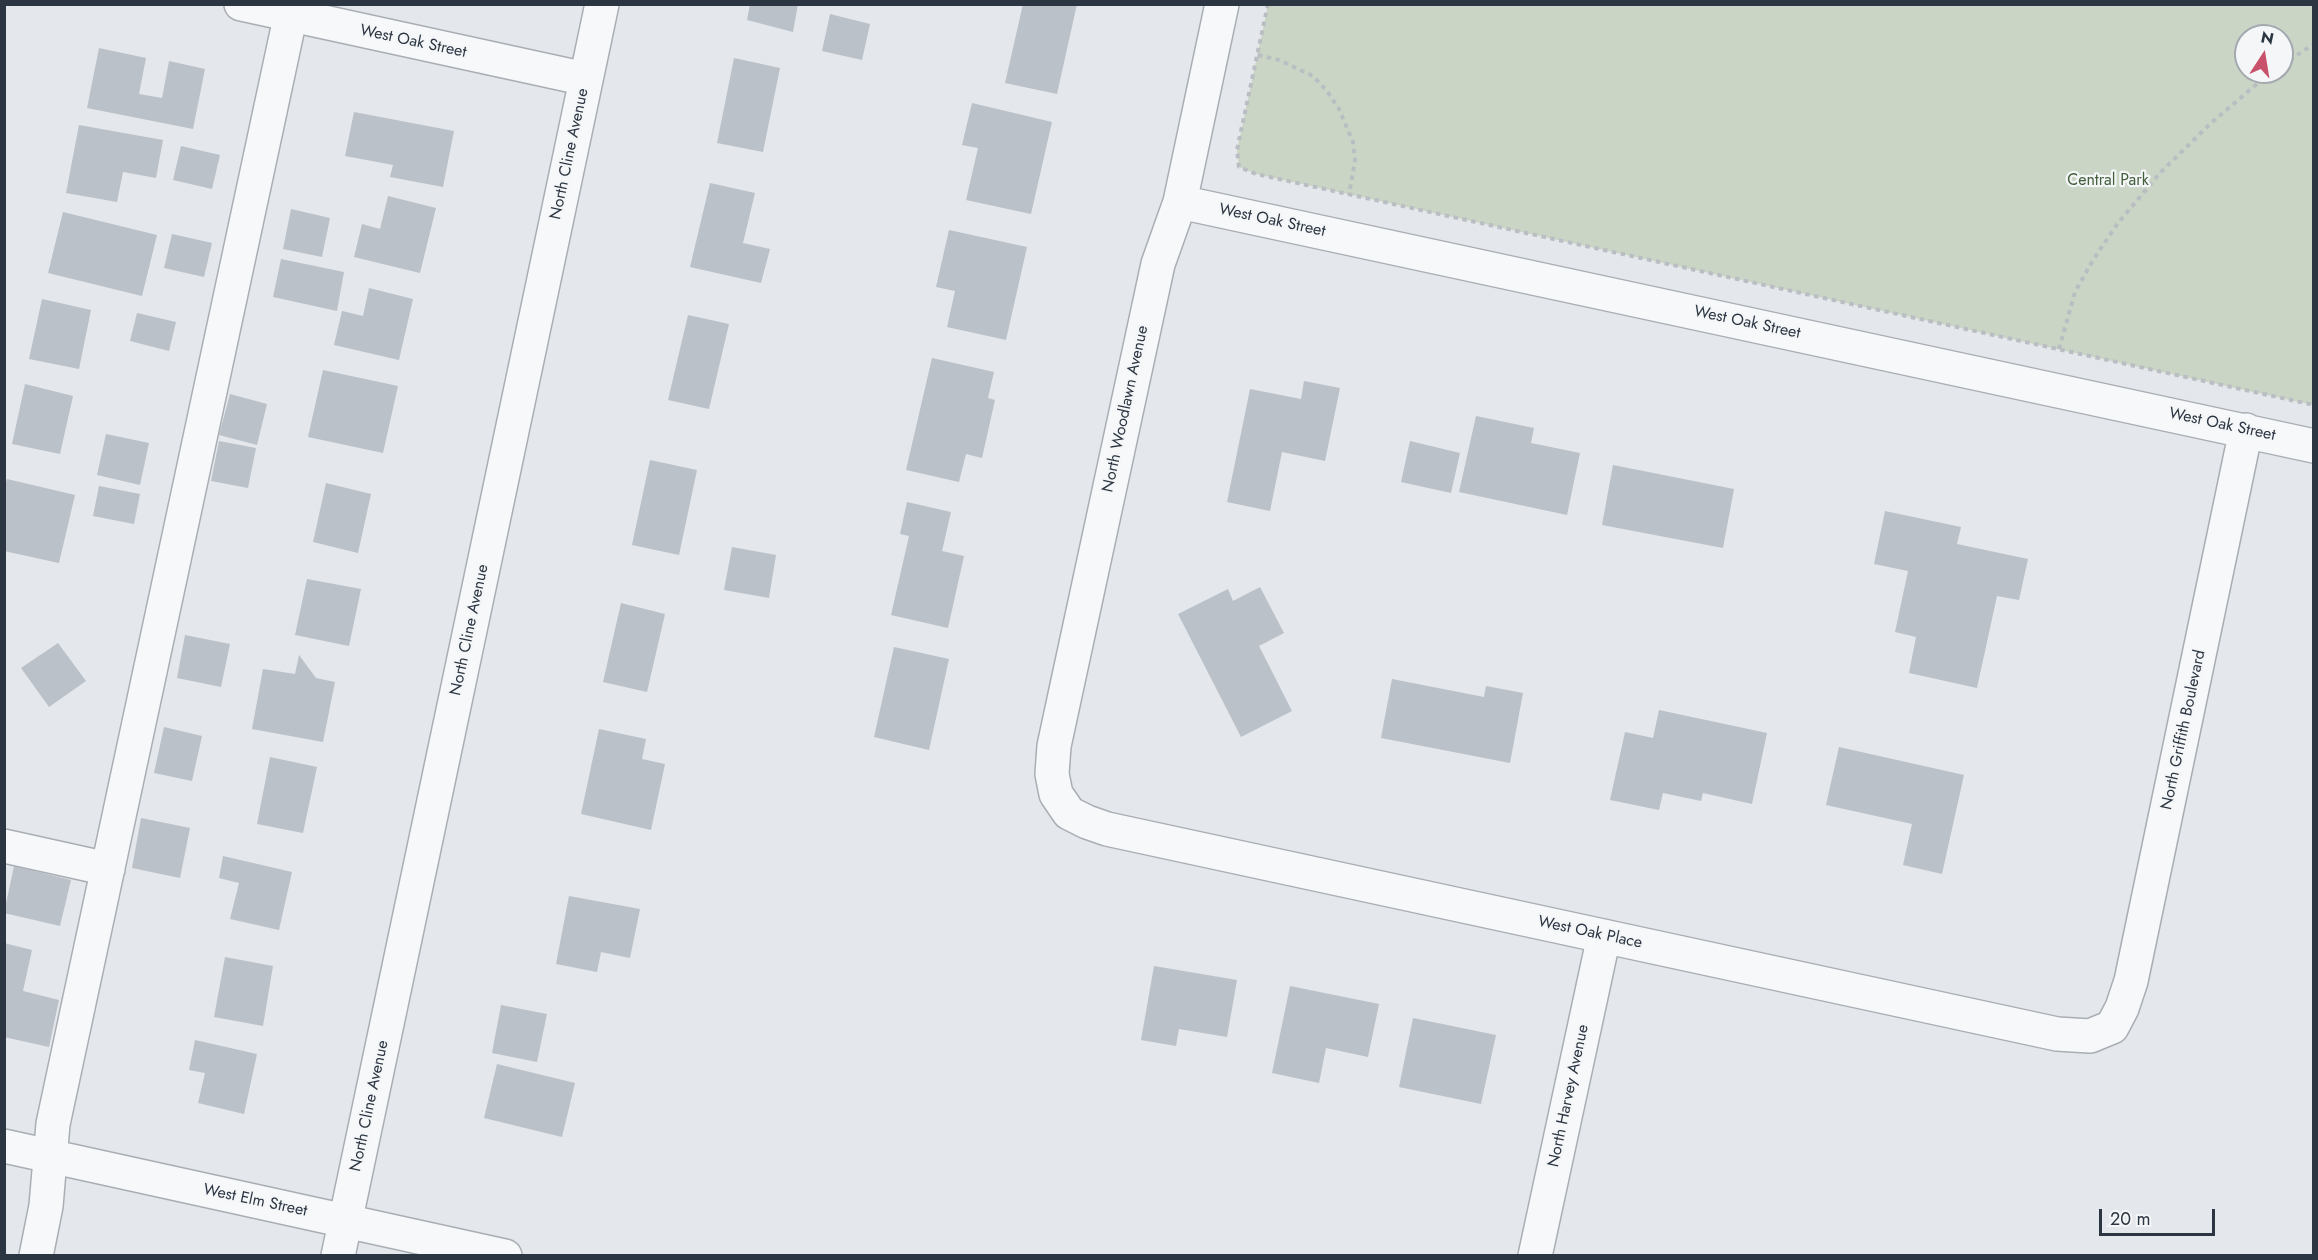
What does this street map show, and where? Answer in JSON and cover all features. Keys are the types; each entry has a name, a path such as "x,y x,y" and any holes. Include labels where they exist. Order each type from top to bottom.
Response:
{"street":[{"name":"West Oak Street","path":"241,4 291,10 586,79"},
{"name":"North Cline Avenue","path":"338,1256 602,4"},
{"name":"North Woodlawn Avenue","path":"1069,813 1056,794 1052,774 1054,746 1158,264 1180,202 1222,4"},
{"path":"36,1256 46,1206 53,1124 291,10"},
{"name":"West Oak Street","path":"1180,202 2313,446"},
{"name":"North Griffith Boulevard","path":"2112,1027 2132,981 2246,430"},
{"name":"West Oak Place","path":"1069,813 1107,829 2057,1034 2091,1036 2112,1027"},
{"path":"4,846 108,869"},
{"name":"North Harvey Avenue","path":"1535,1256 1604,936"},
{"name":"West Elm Street","path":"4,1146 505,1256"}],"path":[{"path":"1268,4 1237,150 1239,167 1256,174 2313,405"},
{"path":"2294,57 2313,44"},
{"path":"1258,55 1279,60 1313,76 1339,109 1353,142 1355,160 1349,195"},
{"path":"2051,388 2075,292 2118,223 2160,173 2211,123 2257,84"}],"green space":[{"name":"Central Park","path":"1268,5 2313,5 2313,405 1256,174 1239,167 1237,150"}],"building":[{"path":"750,4 798,4 793,32 747,20"},
{"path":"1023,4 1077,4 1057,94 1005,83"},
{"path":"830,14 870,24 862,60 822,51"},
{"path":"99,48 146,58 139,94 162,98 169,61 205,69 193,129 87,108"},
{"path":"734,58 780,68 763,152 717,143"},
{"path":"972,103 1052,122 1031,214 966,200 978,148 962,145"},
{"path":"354,112 454,131 443,187 390,177 393,165 345,156"},
{"path":"79,125 163,140 156,178 123,172 117,202 66,193"},
{"path":"181,146 220,155 212,189 173,180"},
{"path":"710,183 755,193 743,243 770,249 761,283 690,267"},
{"path":"388,196 436,208 420,273 354,257 362,224 380,229"},
{"path":"291,209 330,218 322,257 283,249"},
{"path":"63,212 157,235 142,296 48,273"},
{"path":"949,230 1027,247 1006,340 947,327 955,291 936,287"},
{"path":"172,234 212,243 204,277 164,268"},
{"path":"281,259 344,272 337,311 273,297"},
{"path":"369,288 413,299 399,360 334,345 342,311 363,316"},
{"path":"42,299 91,310 79,369 29,359"},
{"path":"137,313 176,322 169,351 130,341"},
{"path":"688,315 729,324 709,409 668,400"},
{"path":"932,358 994,372 988,398 995,400 982,458 966,454 959,482 906,470"},
{"path":"323,370 398,386 383,453 308,437"},
{"path":"1304,381 1340,388 1325,461 1282,452 1270,511 1227,502 1250,389 1301,399"},
{"path":"25,384 73,396 60,454 12,444"},
{"path":"230,394 267,404 257,445 219,435"},
{"path":"1476,416 1534,428 1531,443 1580,453 1567,515 1459,492"},
{"path":"106,434 149,443 140,485 97,475"},
{"path":"219,441 256,448 248,488 211,481"},
{"path":"1410,441 1460,453 1451,493 1401,482"},
{"path":"650,460 697,470 679,555 632,545"},
{"path":"1613,465 1734,489 1723,548 1602,525"},
{"path":"7,479 75,495 59,563 4,551 4,488"},
{"path":"326,483 371,494 358,553 313,542"},
{"path":"99,486 140,494 134,524 93,516"},
{"path":"907,502 951,512 942,551 964,556 948,628 891,615 909,536 900,534"},
{"path":"1885,511 1961,527 1957,544 2028,559 2019,600 1997,596 1977,688 1909,673 1916,637 1895,632 1908,571 1874,564"},
{"path":"732,547 776,555 769,598 724,590"},
{"path":"307,579 361,589 349,646 295,635"},
{"path":"1260,587 1284,633 1259,646 1292,711 1241,737 1178,614 1228,589 1233,601"},
{"path":"621,603 665,614 647,692 603,682"},
{"path":"185,635 230,644 221,687 177,678"},
{"path":"58,643 86,681 49,707 21,668"},
{"path":"894,647 949,659 929,750 874,737"},
{"path":"299,655 316,678 335,682 323,742 252,729 263,669 295,674"},
{"path":"1392,679 1484,697 1486,686 1523,693 1510,763 1381,738"},
{"path":"1659,710 1767,733 1752,804 1703,793 1701,801 1663,793 1659,810 1610,800 1625,732 1653,738"},
{"path":"164,727 202,736 192,781 154,773"},
{"path":"599,729 646,739 642,759 665,764 651,830 581,814"},
{"path":"1839,747 1964,775 1942,874 1903,865 1912,824 1826,805"},
{"path":"270,757 317,767 303,833 257,824"},
{"path":"141,818 190,828 180,878 132,868"},
{"path":"223,856 292,872 279,930 230,919 239,883 219,878"},
{"path":"14,866 71,880 60,926 4,913"},
{"path":"569,896 640,909 630,958 601,952 597,972 556,964"},
{"path":"4,943 32,950 23,991 59,1000 49,1047 4,1037"},
{"path":"225,957 273,966 263,1026 214,1017"},
{"path":"1154,966 1237,980 1227,1037 1179,1029 1176,1046 1141,1040"},
{"path":"1290,986 1379,1004 1368,1057 1326,1048 1319,1083 1272,1073"},
{"path":"501,1005 547,1014 537,1062 492,1053"},
{"path":"1413,1018 1496,1035 1481,1104 1399,1087"},
{"path":"195,1040 257,1054 244,1114 198,1103 205,1073 189,1070"},
{"path":"497,1064 575,1083 562,1137 484,1118"}]}
